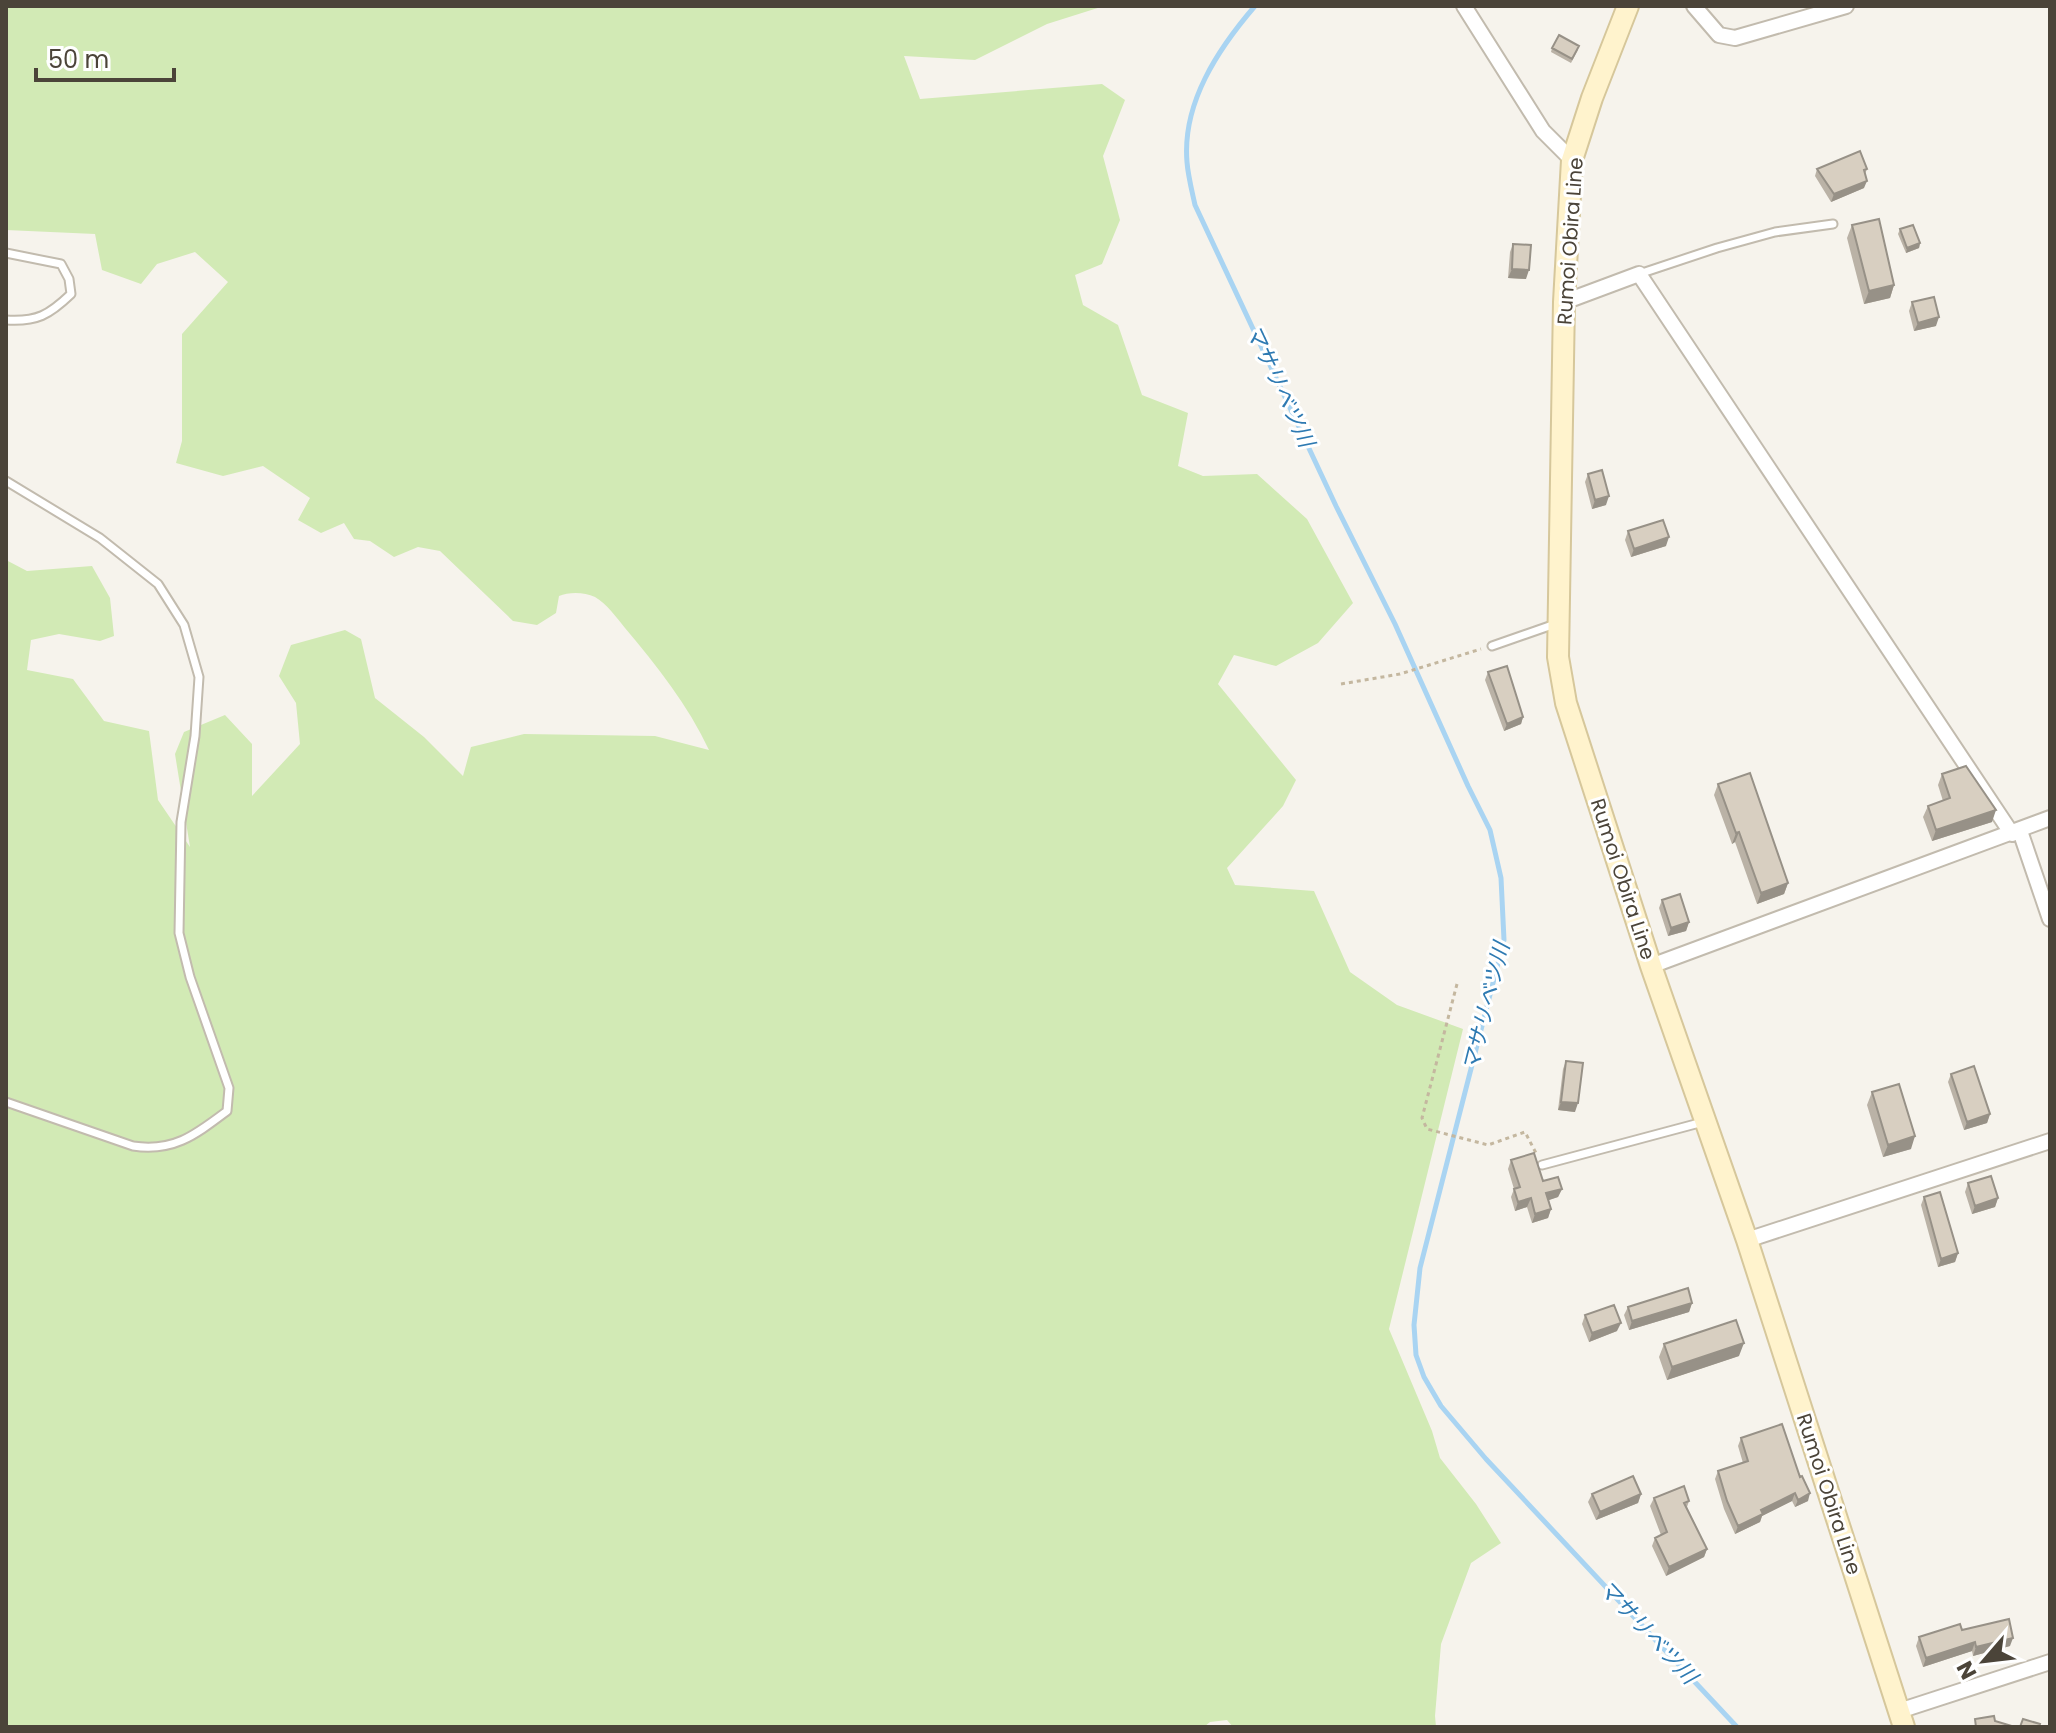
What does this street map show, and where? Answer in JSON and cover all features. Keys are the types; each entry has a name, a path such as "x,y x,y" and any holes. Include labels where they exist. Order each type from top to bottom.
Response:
{"main road":[{"name":"Rumoi Obira Line","path":"1628,6 1572,160 1564,302 1558,657 1566,703 1651,966 1747,1240 1901,1719"}],"street":[{"path":"1464,6 1543,131 1572,160"},
{"path":"1694,6 1719,35 1735,38 1846,6"},
{"path":"1564,302 1639,274 2016,832 2050,919"},
{"path":"1651,966 2050,818"},
{"path":"1747,1240 2050,1141"},
{"path":"1901,1719 2050,1662"}],"lane":[{"path":"1639,274 1775,232 1833,224"},
{"path":"6,253 61,264 69,279 71,294 53,311 29,322 6,320"},
{"path":"6,481 100,538 158,584 184,625 199,677 195,736 181,822 179,933 190,977 229,1088 227,1111 195,1135 167,1147 150,1149 133,1146 6,1102"},
{"path":"1492,646 1560,623"},
{"path":"1542,1165 1705,1121"}],"path":[{"path":"1341,684 1400,674 1492,646"},
{"path":"1457,984 1422,1118 1427,1129 1488,1145 1525,1132 1542,1165"}],"green space":[{"path":"6,6 1104,6 1047,24 975,60 904,56 920,99 1102,84 1125,100 1103,156 1120,220 1102,264 1075,275 1083,305 1118,325 1142,395 1188,413 1178,466 1203,476 1257,474 1307,519 1353,603 1318,643 1276,666 1234,655 1218,684 1296,780 1283,806 1227,868 1235,885 1314,891 1350,972 1397,1005 1463,1029 1389,1329 1432,1431 1440,1458 1476,1504 1501,1543 1471,1563 1441,1644 1436,1727 1233,1727 1227,1720 1210,1722 1204,1727 6,1727 6,560 27,571 92,566 110,598 114,636 100,641 59,634 31,640 27,670 73,679 104,721 149,731 158,800 190,847 175,754 184,732 225,715 252,744 252,796 300,744 296,703 279,676 291,645 345,630 361,639 375,698 424,737 463,776 471,747 524,734 655,736 709,750 692,717 660,671 611,611 595,597 581,593 559,596 556,613 537,625 513,621 440,551 418,547 394,557 370,541 354,539 344,523 321,533 298,520 310,498 263,466 223,476 176,463 182,441 182,334 228,282 195,252 157,264 141,284 102,270 95,234 6,230"}],"building":[{"path":"1559,35 1579,46 1572,59 1552,48"},
{"path":"1860,151 1867,169 1864,170 1867,181 1834,194 1817,169"},
{"path":"1879,219 1894,285 1869,291 1852,225"},
{"path":"1913,225 1920,243 1907,248 1900,229"},
{"path":"1513,244 1531,245 1529,270 1512,269"},
{"path":"1934,297 1939,317 1918,323 1912,302"},
{"path":"1602,470 1609,496 1595,500 1588,474"},
{"path":"1663,520 1669,537 1634,549 1628,531"},
{"path":"1507,666 1523,717 1507,724 1488,672"},
{"path":"1966,766 1996,810 1936,830 1928,806 1950,798 1942,774"},
{"path":"1750,773 1788,883 1761,893 1718,784"},
{"path":"1680,894 1689,922 1671,928 1662,900"},
{"path":"1566,1061 1583,1063 1578,1103 1561,1102"},
{"path":"1974,1066 1990,1114 1967,1122 1951,1074"},
{"path":"1899,1084 1915,1136 1888,1145 1872,1092"},
{"path":"1534,1153 1543,1181 1558,1177 1562,1189 1546,1193 1551,1209 1535,1214 1531,1198 1518,1202 1514,1189 1520,1187 1511,1160"},
{"path":"1991,1176 1998,1198 1975,1206 1968,1183"},
{"path":"1940,1192 1958,1253 1941,1259 1924,1197"},
{"path":"1688,1288 1692,1303 1632,1321 1628,1307"},
{"path":"1614,1305 1621,1323 1592,1333 1585,1315"},
{"path":"1736,1320 1744,1343 1672,1367 1664,1344"},
{"path":"1782,1424 1800,1477 1810,1493 1798,1500 1795,1493 1738,1526 1718,1471 1748,1461 1741,1438"},
{"path":"1633,1476 1641,1494 1600,1512 1592,1494"},
{"path":"1684,1486 1689,1501 1684,1503 1707,1549 1669,1567 1655,1538 1667,1532 1654,1498"},
{"path":"2009,1619 2013,1638 1976,1647 1975,1642 1926,1658 1919,1637 1960,1624 1962,1630"},
{"path":"1994,1716 1995,1721 2015,1727 1976,1727 1975,1719"},
{"path":"2023,1719 2040,1724 2039,1727 2020,1727"}],"waterway":[{"name":"マサリベツ川","path":"1255,6 1228,40 1205,78 1190,119 1188,167 1195,205 1490,830 1501,878 1504,940 1420,1268 1414,1325 1416,1355 1424,1377 1441,1406 1486,1459 1737,1727"}]}
